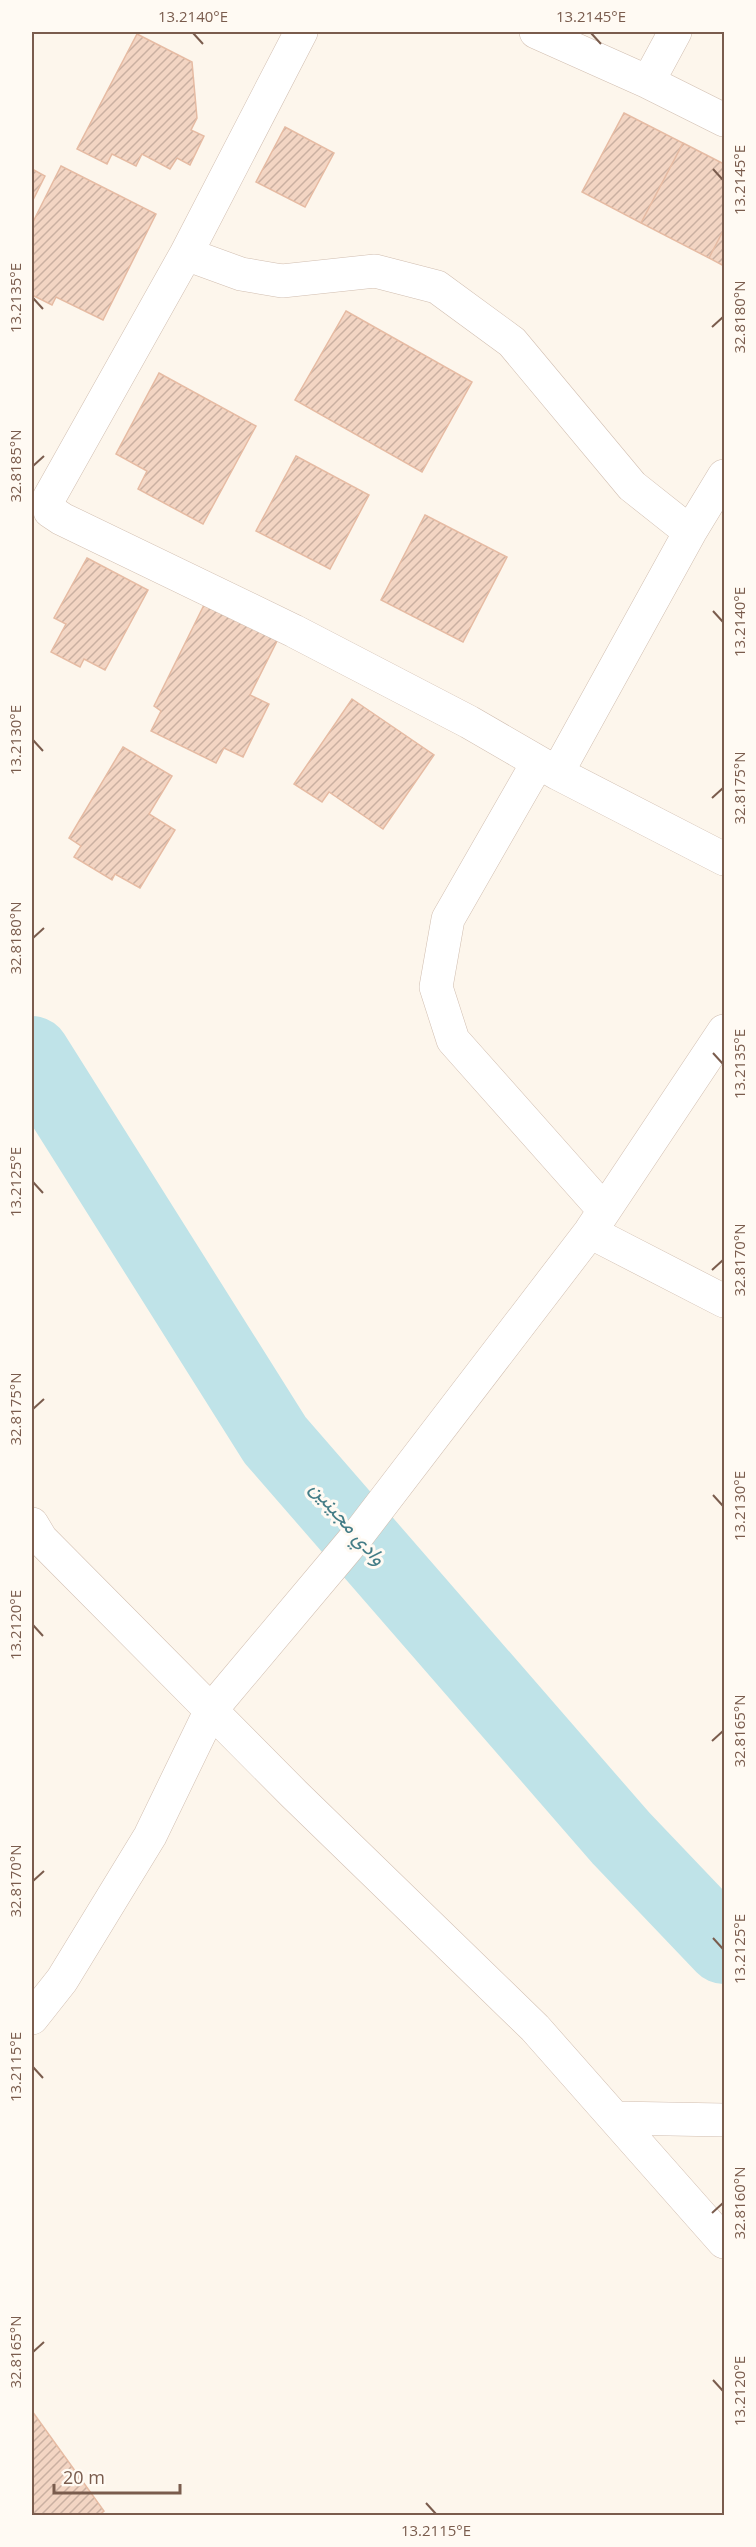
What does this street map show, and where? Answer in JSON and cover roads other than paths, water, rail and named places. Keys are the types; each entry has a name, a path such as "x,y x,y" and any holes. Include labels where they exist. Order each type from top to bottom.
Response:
{"street":[{"path":"301,32 186,254 49,498 50,511 62,519 294,631 469,722 548,768 724,859"},
{"path":"536,32 648,82 724,120"},
{"path":"648,82 675,32"},
{"path":"186,254 241,274 282,281 375,271 437,287 512,342 632,486 690,532"},
{"path":"724,476 548,768 448,919 436,987 453,1040 597,1221 724,1301"},
{"path":"32,2018 62,1980 150,1836 211,1710 358,1535 597,1221 724,1030"},
{"path":"35,1536 294,1794 535,2028 724,2242"},
{"path":"615,2118 724,2120"}],"waterway":[{"name":"وادي مجينين","path":"32,1054 275,1440 621,1838 724,1946"}]}
